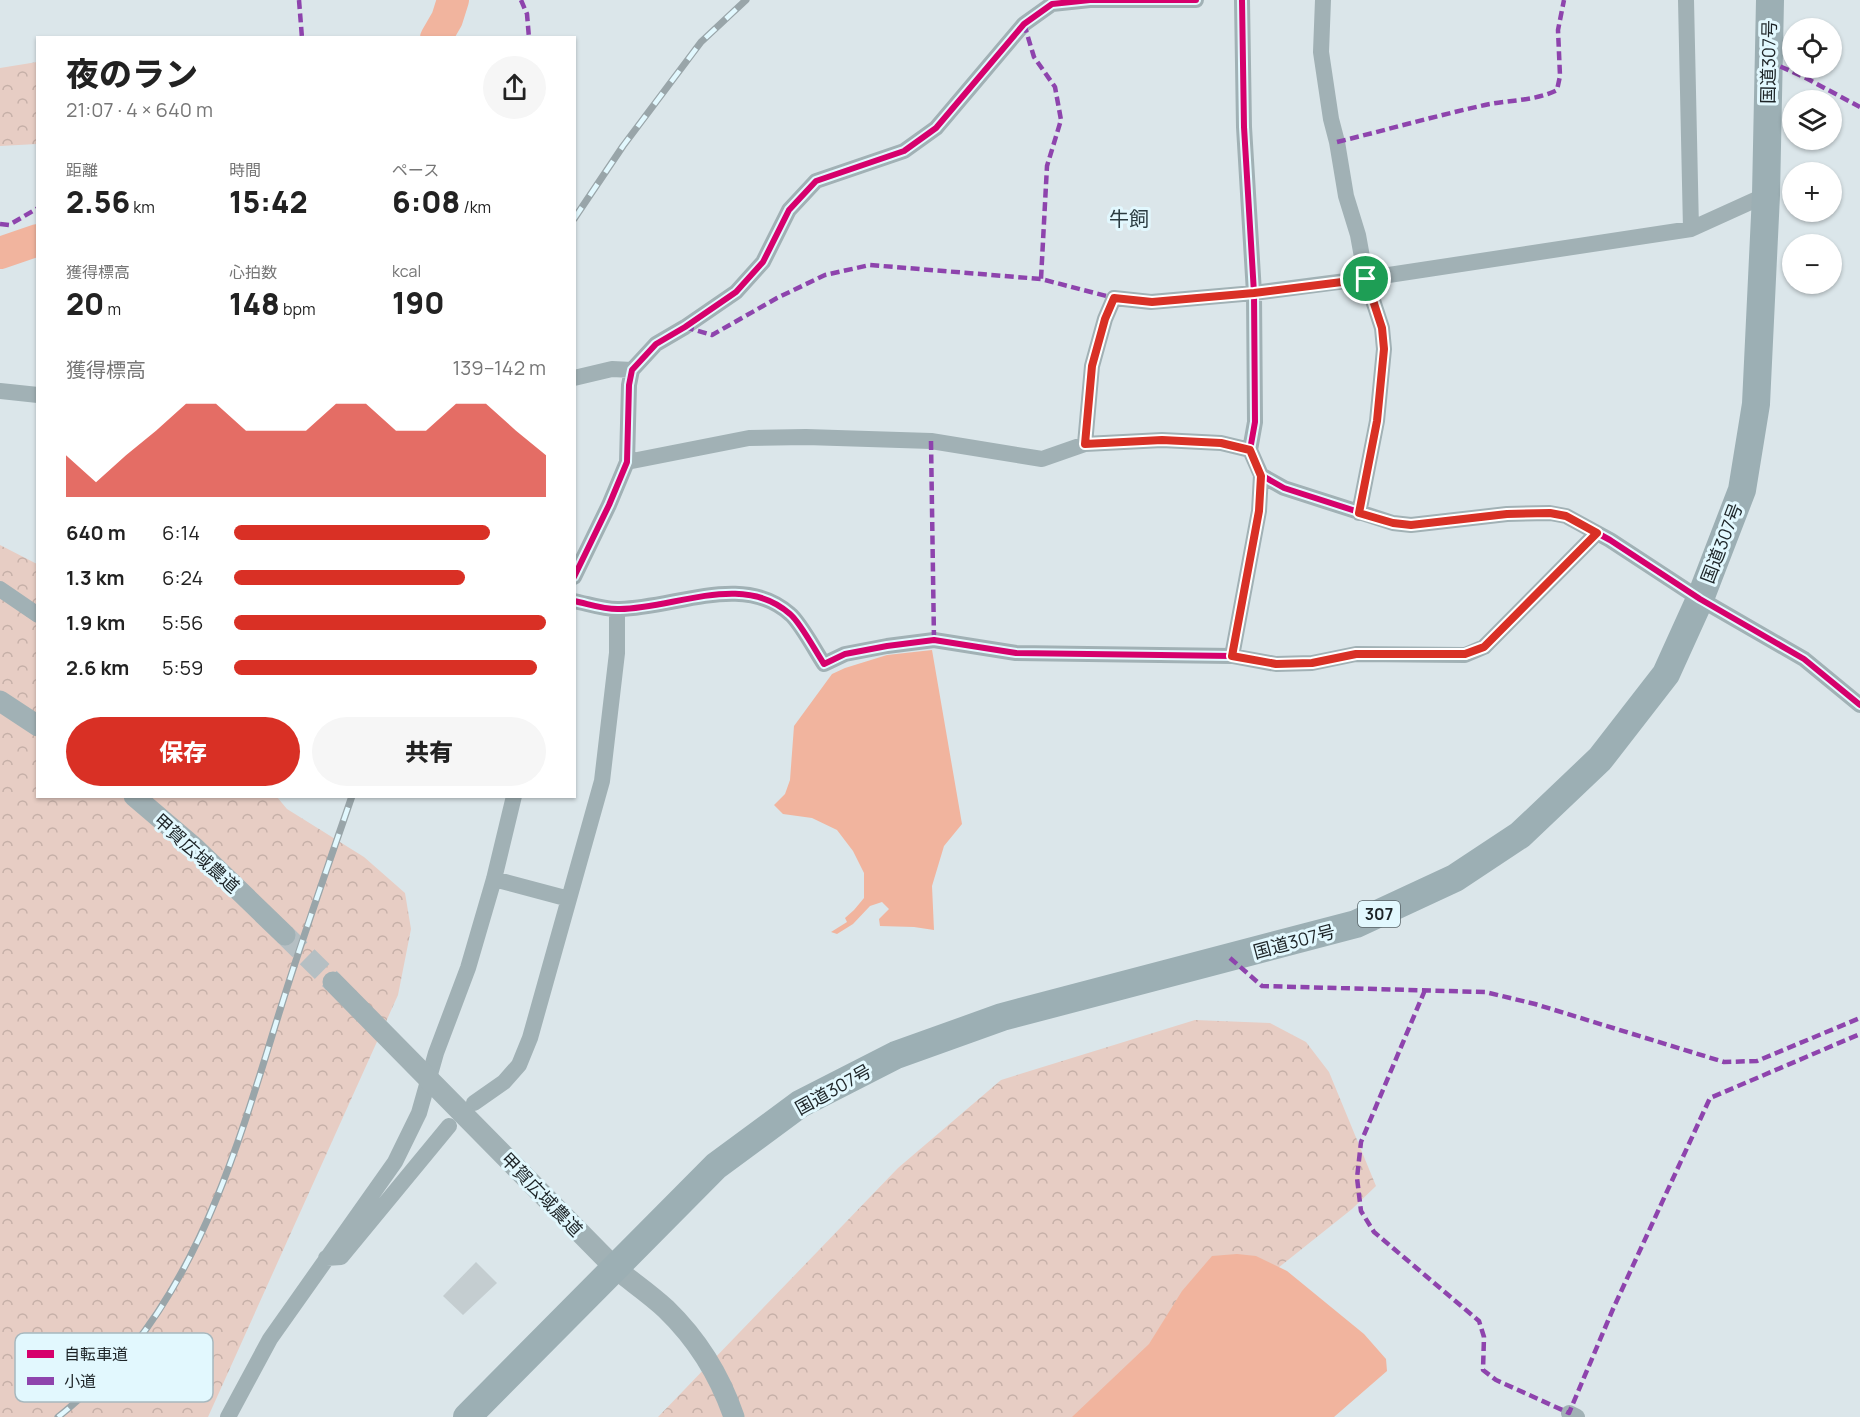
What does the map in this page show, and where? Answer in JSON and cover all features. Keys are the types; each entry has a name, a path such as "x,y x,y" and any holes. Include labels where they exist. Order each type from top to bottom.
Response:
{"highway":[{"name":"国道307号","path":"467,1417 716,1166 800,1104 896,1055 1002,1017 1356,924 1455,878 1520,835 1600,759 1666,674 1700,598 1742,490 1756,404 1766,195 1770,0"}],"street":[{"path":"576,575 627,462 629,385 632,370 656,344 736,292 763,262 789,210 816,181 904,151 936,128 1024,24 1052,4 1090,0 1196,0"},
{"path":"1232,656 1259,511 1261,476 1250,450 1255,422 1254,293 1244,127 1242,0"},
{"path":"1323,0 1321,52 1331,119 1346,196 1358,236 1366,279 1382,328 1384,349 1377,421 1359,513"},
{"path":"1686,0 1691,229"},
{"path":"1085,444 1092,366 1105,319 1114,298 1152,302 1254,293 1366,279 1691,229 1766,195"},
{"path":"576,378 612,369 632,370"},
{"path":"0,391 36,395"},
{"path":"627,462 749,438 806,437 931,441 1042,459 1085,444 1162,440 1221,443 1250,450"},
{"path":"1261,476 1284,488 1393,523 1411,525 1507,514 1550,513 1566,516 1804,659 1860,705"},
{"path":"576,601 617,610 653,607 712,595 748,594 770,602 791,615 824,664 844,654 934,640 1016,653 1232,656 1276,664 1312,663 1356,654 1465,654 1484,647 1597,533"},
{"path":"0,589 36,614"},
{"path":"474,1103 504,1082 519,1065 530,1038 602,781 617,653 617,610"},
{"path":"0,701 36,725"},
{"name":"甲賀広域農道","path":"136,798 195,848 285,935"},
{"path":"228,1417 270,1339 395,1162 419,1113 436,1053 468,968 494,879 514,798"},
{"path":"494,879 569,899"},
{"name":"甲賀広域農道","path":"333,982 615,1268 665,1308 700,1349 728,1397 734,1417"},
{"path":"326,1258 341,1257 449,1126"}],"green space":[{"path":"36,62 36,144 0,146 0,68"},
{"path":"0,545 36,563 36,798 278,798 287,809 364,857 405,893 411,929 398,995 208,1417 0,1417"},
{"path":"1195,1020 1270,1023 1306,1042 1329,1072 1376,1186 1352,1209 1091,1417 658,1417 898,1168 1001,1080"}],"shaded area":[{"path":"932,650 962,824 944,846 932,886 934,930 880,926 879,919 889,909 882,902 870,906 853,924 837,934 831,932 847,922 845,918 864,898 864,873 853,851 837,830 812,818 783,814 774,805 785,794 790,780 794,726 832,674 887,655"},
{"path":"1237,1254 1256,1256 1287,1271 1364,1334 1386,1359 1387,1371 1334,1417 1072,1417 1149,1344 1182,1291 1212,1256"}],"building":[{"path":"476,1262 497,1283 463,1315 443,1296"}],"waterway":[{"path":"437,36 447,19 453,0"},
{"path":"0,253 36,241"}],"tunnel":[{"path":"285,935 333,982"}],"railway":[{"path":"576,216 623,146 701,42 746,0"},
{"path":"143,1333 183,1271 222,1186 351,798"},
{"path":"58,1417 76,1402"}],"marked path":[{"path":"299,0 302,36"},
{"path":"521,0 527,14 529,36"},
{"path":"1337,142 1485,105 1549,94 1557,90 1560,76 1558,30 1564,0"},
{"path":"1024,24 1034,57 1055,87 1061,120 1047,166 1041,279"},
{"path":"1768,61 1860,107"},
{"path":"0,224 9,225 36,209"},
{"path":"685,327 712,335 777,298 825,275 870,265 1041,279 1114,298"},
{"path":"931,441 934,640"},
{"path":"1230,958 1262,986 1485,992 1535,1004 1724,1062 1757,1061 1860,1018"},
{"path":"1425,990 1361,1142 1357,1178 1361,1211 1374,1232 1479,1321 1484,1337 1483,1370 1496,1380 1569,1413 1613,1309 1710,1098 1860,1034"}],"cycle path":[{"path":"576,573 627,462 629,385 632,370 656,344 736,292 763,262 789,210 816,181 904,151 936,128 1024,24 1052,4 1090,0 1196,0"},
{"path":"1242,0 1244,127 1254,293 1255,422 1250,450 1261,475 1284,488 1393,523 1411,525 1507,514 1550,513 1566,516 1610,540 1700,599 1804,659 1860,705"},
{"path":"576,601 603,608 620,609 708,595 751,595 771,602 790,614 824,664 845,654 934,640 1016,653 1232,656 1276,664 1312,663 1356,654 1465,655 1484,647 1597,533"}],"district":[{"name":"牛飼","path":"1129,218"}],"route":[{"path":"1366,279 1382,328 1384,349 1377,421 1359,513 1393,523 1411,525 1507,514 1550,513 1566,516 1597,533 1484,647 1465,654 1356,654 1312,663 1276,664 1232,656 1259,511 1261,476 1250,450 1221,443 1162,440 1085,444 1092,366 1105,319 1114,298 1152,302 1254,293 1366,279"}]}
